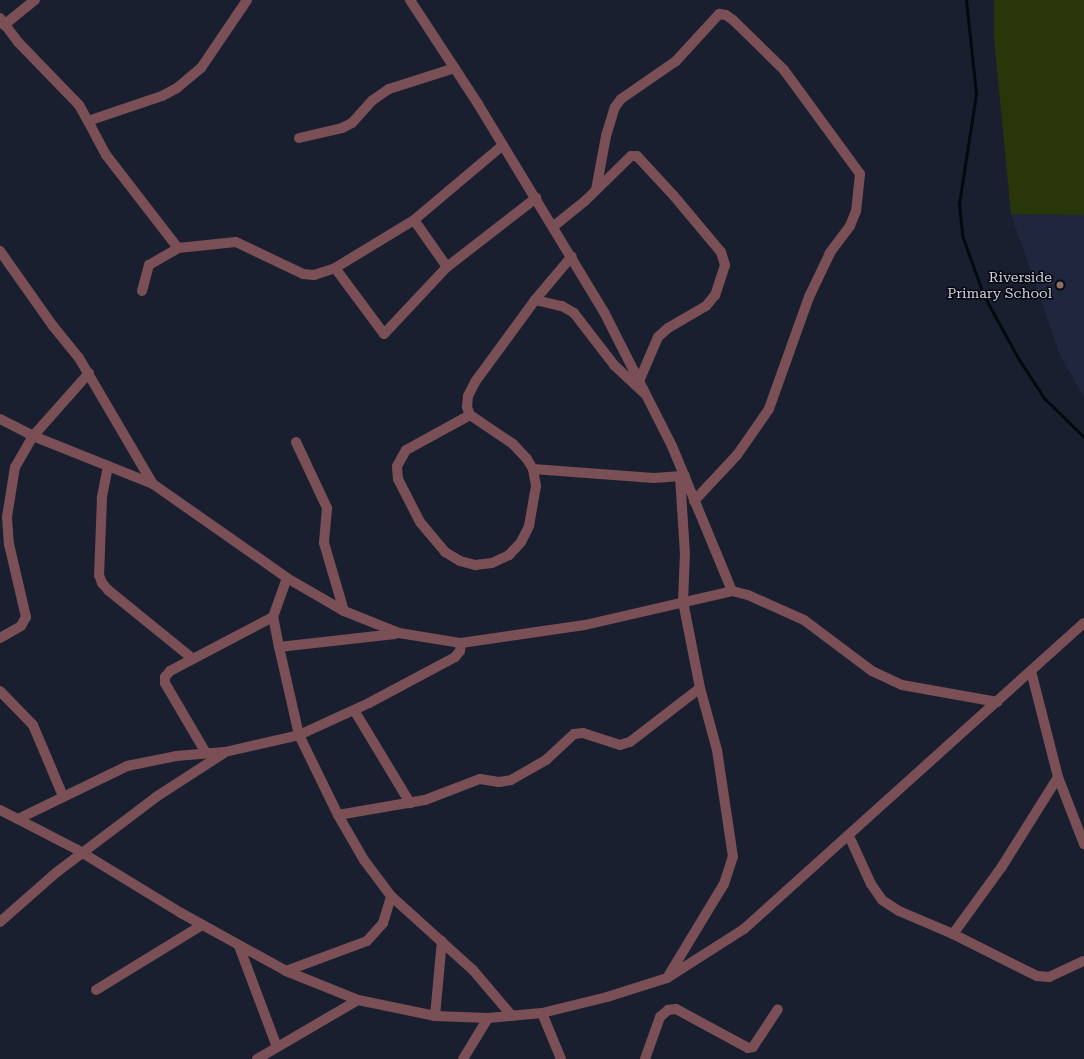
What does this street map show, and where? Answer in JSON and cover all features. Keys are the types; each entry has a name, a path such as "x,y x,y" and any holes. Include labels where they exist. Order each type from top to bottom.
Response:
{"street":[{"path":"35,0 2,22 23,48 79,104 106,155 178,248"},
{"path":"88,121 162,96 177,88 201,68 247,0"},
{"path":"410,0 455,68 554,226 640,379 649,396 732,591"},
{"path":"596,190 606,136 615,106 621,99 676,62 719,14 726,15 733,20 784,70 860,174 856,211 850,226 830,253 809,297 769,409 737,455 694,501"},
{"path":"298,138 342,128 352,123 373,100 389,89 455,68"},
{"path":"142,291 149,265 178,248 236,242 303,274 314,275 335,268 414,220 503,145"},
{"path":"554,226 596,190 627,158 637,156 674,196 724,258 722,277 715,295 706,306 668,328 658,337 640,379"},
{"path":"335,268 384,334 447,267 536,198"},
{"path":"414,220 447,267"},
{"path":"0,251 89,373 153,484"},
{"path":"470,415 406,450 397,466 398,479 420,522 445,552 460,561 476,565 492,563 509,555 521,542 529,526 536,486 533,469 513,444 470,415 467,407 468,396 475,382 535,300 572,256"},
{"path":"535,300 562,306 574,314 614,365 649,396"},
{"path":"0,638 21,626 26,617 9,544 7,517 16,467 33,436 89,373"},
{"path":"0,419 33,436 153,484 287,578 344,611 399,633 461,643 586,625 732,591 748,595 804,620 872,671 902,685 997,702"},
{"path":"296,442 327,508 324,543 344,611"},
{"path":"108,466 102,498 99,574 102,583 108,590 193,659"},
{"path":"533,469 604,476 682,476"},
{"path":"667,978 724,884 734,857 717,750 700,688 684,601 685,554 682,476"},
{"path":"287,578 273,617 279,647 299,735 338,815 364,860 391,896 473,970 512,1016"},
{"path":"206,753 165,684 165,678 170,671 273,617"},
{"path":"0,810 83,853 202,925 286,971 358,1000 435,1016 488,1018 542,1013 607,997 667,978 744,929 1084,623"},
{"path":"279,647 399,633"},
{"path":"18,819 127,766 154,760 206,753 226,752 299,735 354,710 455,657 460,651 461,643"},
{"path":"1030,671 1058,777 1084,844"},
{"path":"338,815 410,803 480,778 499,782 511,780 546,760 574,734 583,733 620,745 630,742 700,688"},
{"path":"0,691 33,725 63,796"},
{"path":"354,710 410,803"},
{"path":"0,922 27,896 156,797 226,752"},
{"path":"953,934 1001,868 1058,777"},
{"path":"849,836 871,884 882,900 899,911 953,934 1037,976 1055,975 1084,961"},
{"path":"286,971 367,941 382,923 391,896"},
{"path":"96,990 202,925"},
{"path":"435,1016 442,941"},
{"path":"240,946 277,1047"},
{"path":"257,1059 358,1000"},
{"path":"645,1059 660,1017 668,1010 676,1009 748,1048 752,1047 778,1008"},
{"path":"542,1013 562,1059"},
{"path":"463,1059 488,1018"}],"shaded area":[{"name":"Riverside Primary School","path":"1011,214 1084,215 1084,397 1060,355"}],"green space":[{"path":"994,0 1084,0 1084,215 1011,214 994,38"}],"waterway":[{"path":"966,0 976,94 959,204 962,235 983,294 1018,358 1044,398 1084,437"}],"place":[{"name":"Riverside Primary School","path":"1060,285"}]}
